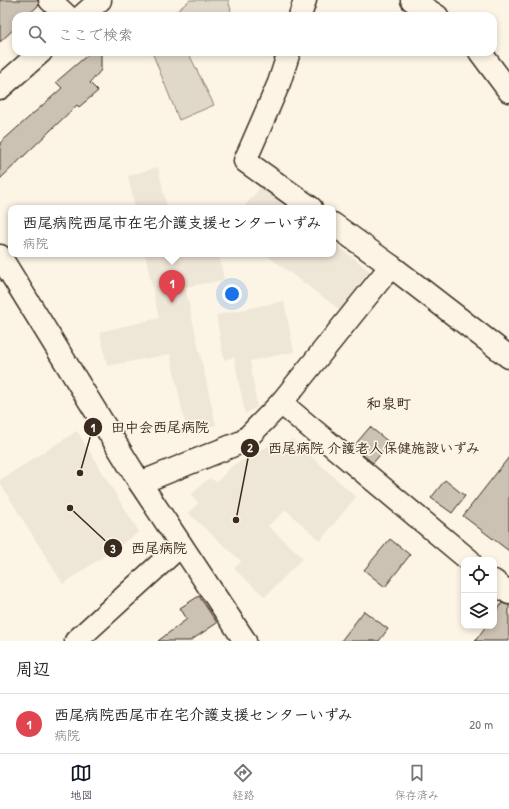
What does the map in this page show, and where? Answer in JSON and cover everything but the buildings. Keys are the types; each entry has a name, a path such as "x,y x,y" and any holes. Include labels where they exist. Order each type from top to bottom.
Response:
{"street":[{"path":"50,0 63,12"},
{"path":"86,12 100,0"},
{"path":"301,12 305,0"},
{"path":"412,0 431,12"},
{"path":"0,88 36,56"},
{"path":"288,56 279,83 246,161 307,205"},
{"path":"483,56 509,91"},
{"path":"336,226 391,266 509,357"},
{"path":"0,256 140,483 245,641"},
{"path":"140,483 244,441 281,403 391,266"},
{"path":"281,403 465,557"},
{"path":"76,641 181,545"},
{"path":"497,584 509,594"}],"shaded area":[{"path":"190,0 228,0 231,10 229,12 176,12"},
{"path":"154,56 190,56 214,105 179,120"},
{"path":"158,167 166,205 134,205 128,176"},
{"path":"261,187 285,205 246,205"},
{"path":"336,244 370,271 340,310 269,257 336,257"},
{"path":"146,257 220,257 224,280 185,287 216,425 187,432 170,354 107,366 100,332 159,318"},
{"path":"284,301 294,352 250,361 257,407 245,414 234,357 224,360 216,315"},
{"path":"77,431 139,532 63,584 0,483 0,480"},
{"path":"292,439 356,497 320,541 286,510 268,526 303,558 265,597 234,569 241,561 188,513 198,503 191,495 209,478 217,482 232,466 270,445 279,452"}],"place":[{"name":"西尾病院西尾市在宅介護支援センターいずみ","path":"172,303"},
{"name":"田中会西尾病院","path":"80,473"},
{"name":"西尾病院","path":"70,508"},
{"name":"西尾病院 介護老人保健施設いずみ","path":"236,520"}],"district":[{"name":"和泉町","path":"389,404"}]}
